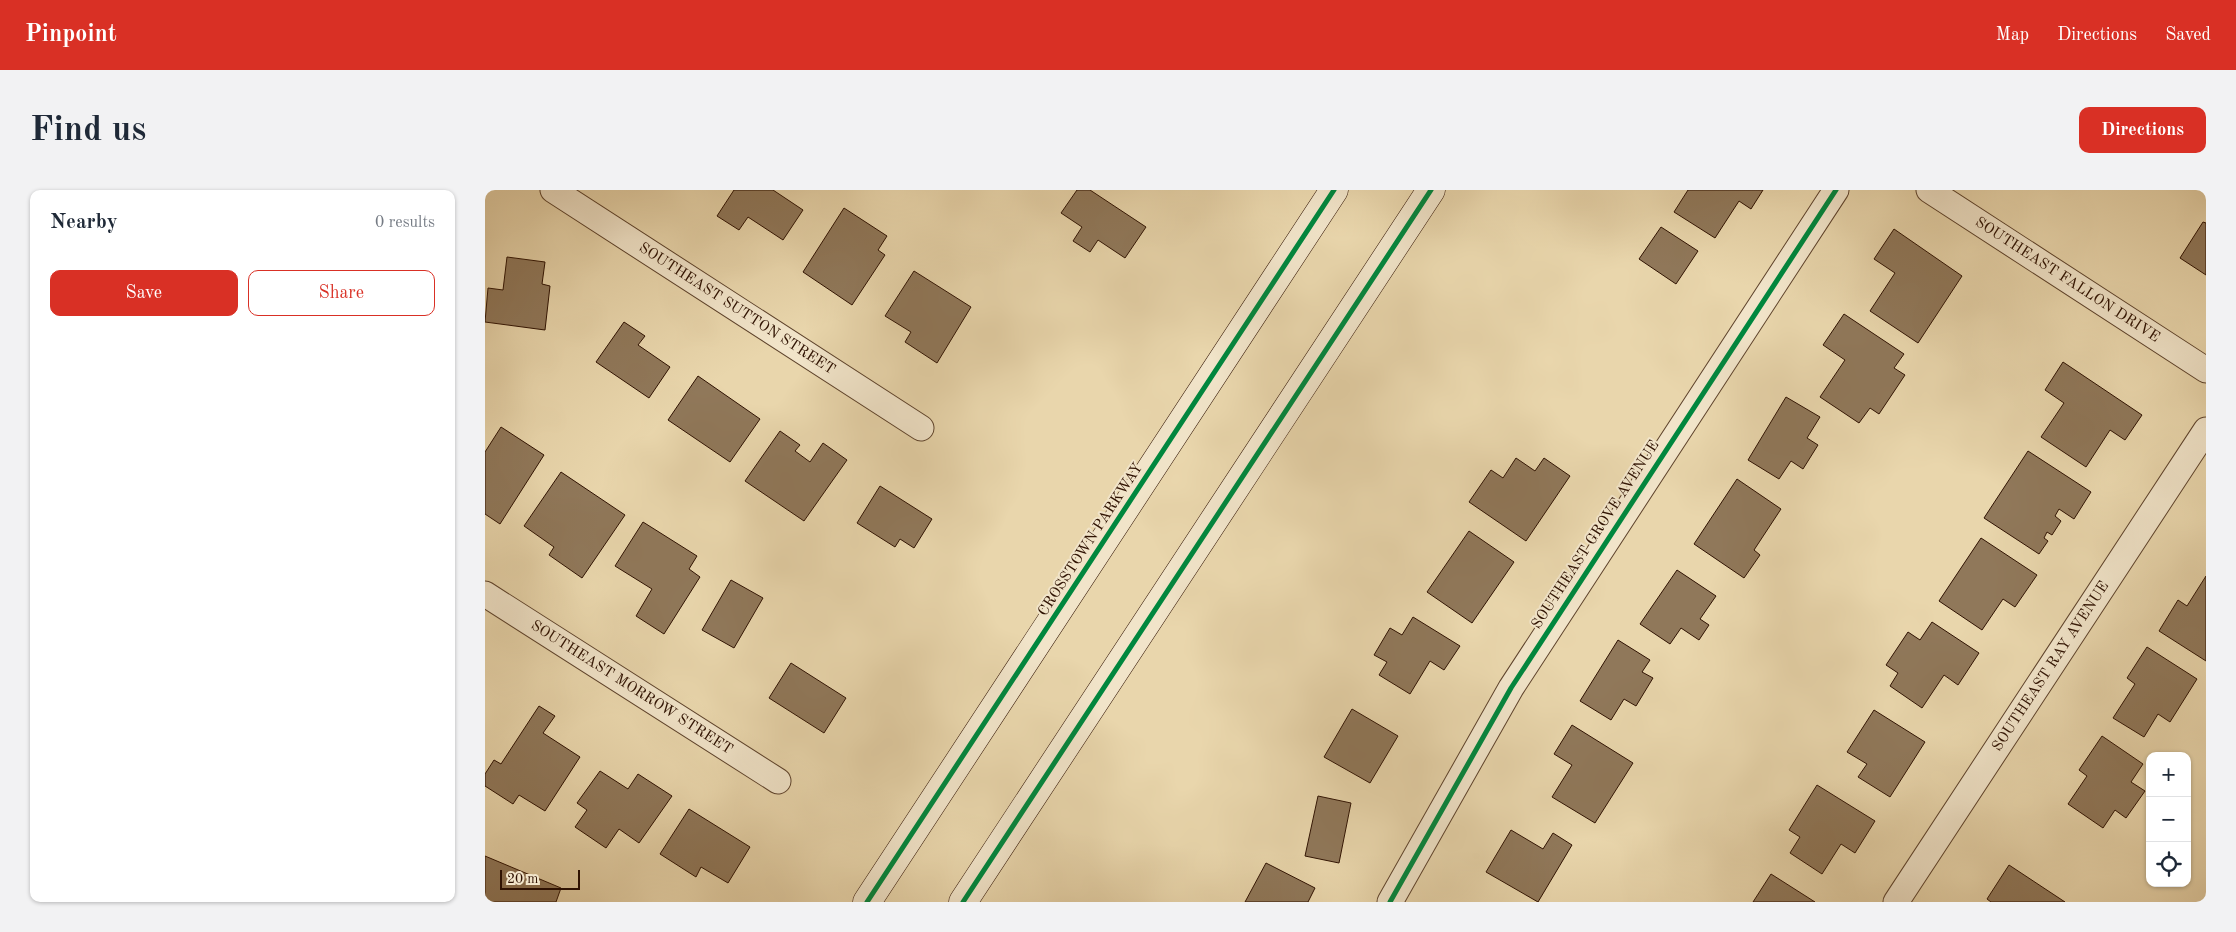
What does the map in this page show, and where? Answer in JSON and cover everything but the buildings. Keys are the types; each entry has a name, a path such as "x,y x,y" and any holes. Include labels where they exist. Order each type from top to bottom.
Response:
{"main road":[{"name":"CROSSTOWN PARKWAY","path":"867,902 1335,190"},
{"path":"963,902 1431,190"}],"street":[{"name":"SOUTHEAST SUTTON STREET","path":"553,190 921,428"},
{"name":"SOUTHEAST GROVE AVENUE","path":"1390,902 1511,688 1836,190"},
{"name":"SOUTHEAST FALLON DRIVE","path":"1929,190 2206,370"},
{"name":"SOUTHEAST RAY AVENUE","path":"1896,902 2206,430"},
{"name":"SOUTHEAST MORROW STREET","path":"485,594 778,781"}],"cycle path":[{"path":"867,902 1334,190"},
{"path":"963,902 1431,190"},
{"path":"1390,902 1511,688 1836,190"}]}
